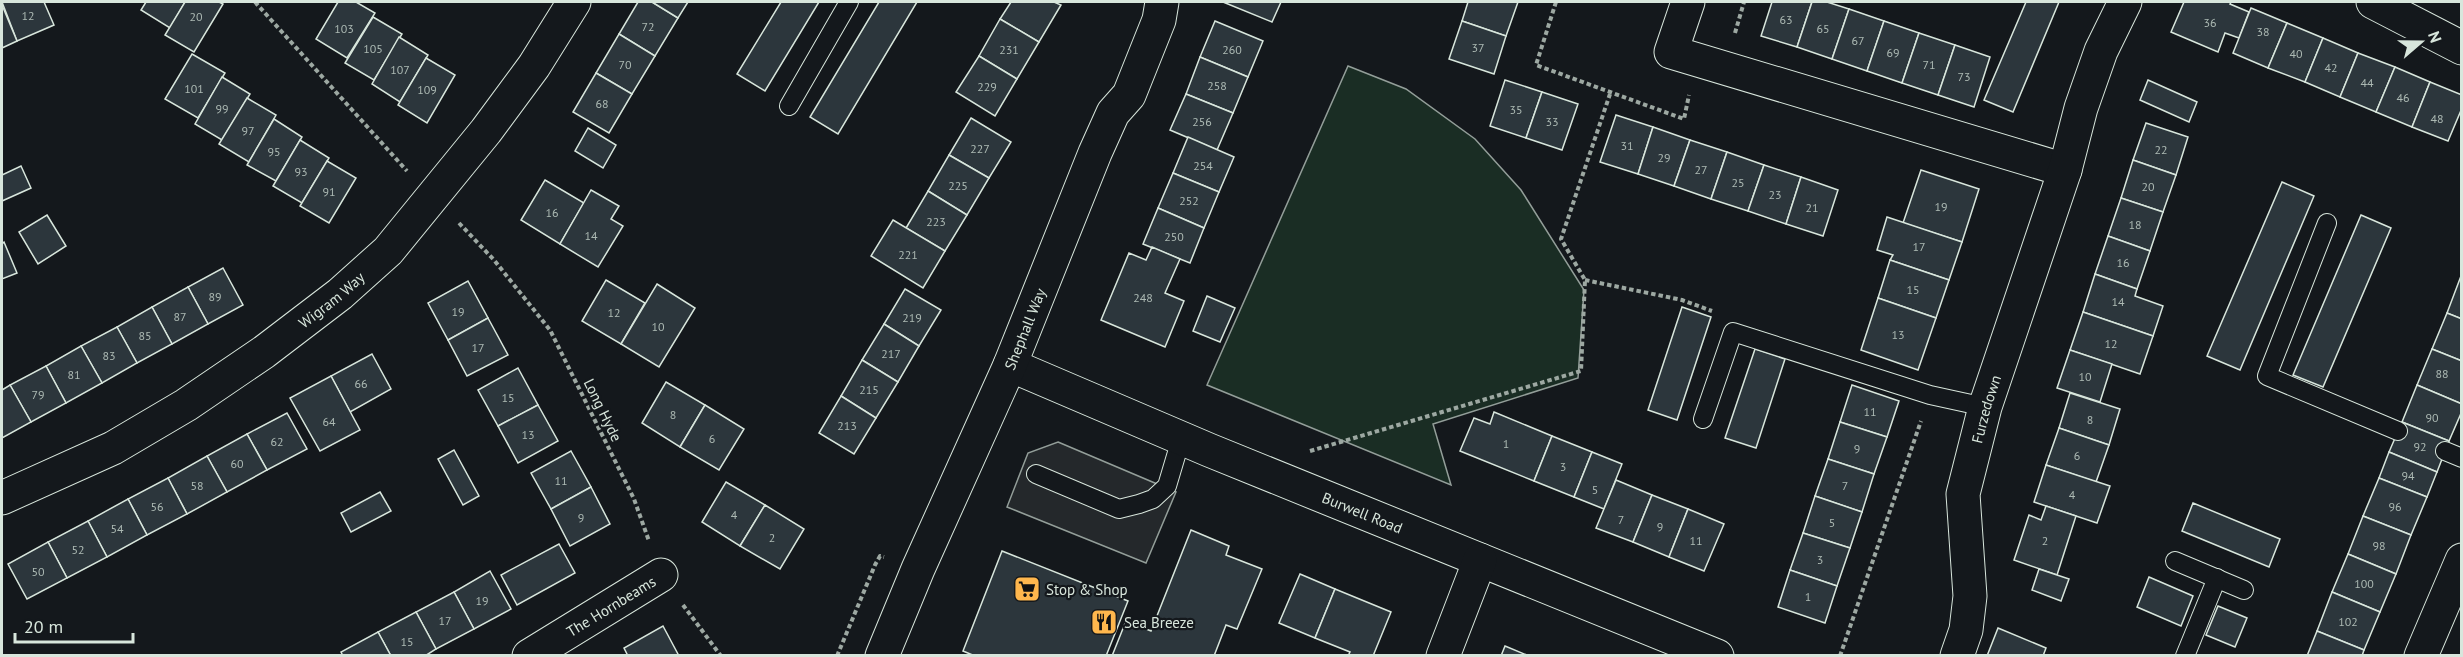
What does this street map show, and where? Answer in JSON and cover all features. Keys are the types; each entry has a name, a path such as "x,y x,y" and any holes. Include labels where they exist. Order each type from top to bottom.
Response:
{"street":[{"name":"Wigram Way","path":"2,498 113,448 186,405 264,352 340,294 388,251 486,131 534,66 574,2"},
{"name":"Shephall Way","path":"882,656 918,569 1010,365 1095,153 1113,113 1129,95 1159,20 1162,2"},
{"path":"1688,2 1671,52 2065,170"},
{"name":"Furzedown","path":"1957,656 1966,630 1970,596 1963,494 1985,407 2065,170 2081,108 2101,51 2125,2"},
{"path":"2373,2 2462,48"},
{"name":"Burwell Road","path":"1010,365 1181,439 1717,656"},
{"path":"1443,656 1480,560"},
{"path":"2421,656 2462,560"},
{"name":"The Hornbeams","path":"529,656 661,575"}],"lane":[{"path":"789,106 849,2"},
{"path":"2327,223 2267,376 2398,431"},
{"path":"1703,419 1733,332 1930,395 1985,407"},
{"path":"1036,474 1119,509 1140,504 1153,500 1167,486 1181,439"},
{"path":"2175,561 2244,590"},
{"path":"2185,656 2217,578"}],"path":[{"path":"255,2 402,165"},
{"path":"1556,2 1536,65 1684,119 1697,60"},
{"path":"1309,451 1581,371 1585,280 1561,239 1610,93"},
{"name":"Long Hyde","path":"432,196 495,260 550,330 634,499 661,575 721,656"},
{"path":"1585,280 1682,300 1713,311 1733,332"},
{"path":"1840,656 1930,395"}],"green space":[{"path":"1348,66 1406,89 1475,139 1521,190 1584,290 1578,378 1433,424 1451,485 1207,385"}],"shaded area":[{"path":"1058,442 1176,492 1146,563 1007,507 1028,453"}],"building":[{"path":"2,2 44,2 54,25 17,41"},
{"path":"146,2 185,2 170,28 141,10"},
{"path":"185,2 223,4 194,52 165,35"},
{"path":"338,2 356,2 375,13 347,58 316,39"},
{"path":"638,2 652,2 678,18 655,56 619,34"},
{"path":"652,2 688,2 678,18"},
{"path":"781,2 819,2 765,91 737,74"},
{"path":"879,2 917,2 838,134 810,117"},
{"path":"1011,2 1054,2 1061,5 1039,42 1000,19"},
{"path":"1223,2 1281,2 1272,22"},
{"path":"1468,2 1518,2 1506,36 1462,21"},
{"path":"1772,2 1812,2 1797,47 1761,36"},
{"path":"1812,2 1827,2 1849,9 1832,59 1797,47"},
{"path":"2026,2 2059,2 2013,112 1984,100"},
{"path":"2184,2 2231,2 2230,4 2249,12 2239,38 2225,33 2218,52 2171,32"},
{"path":"2,5 17,41 2,48"},
{"path":"2251,8 2287,23 2268,68 2233,53"},
{"path":"1849,9 1884,21 1867,71 1832,59"},
{"path":"373,17 402,34 374,80 345,63"},
{"path":"1000,19 1039,42 1017,79 979,56"},
{"path":"1215,21 1263,41 1248,77 1200,57"},
{"path":"1462,21 1506,36 1494,74 1449,59"},
{"path":"1884,21 1919,33 1902,83 1867,71"},
{"path":"2287,23 2323,38 2305,82 2268,68"},
{"path":"1919,33 1955,45 1938,95 1902,83"},
{"path":"619,34 655,56 632,94 596,73"},
{"path":"399,37 428,55 400,102 372,84"},
{"path":"2323,38 2358,53 2340,97 2305,82"},
{"path":"1955,45 1990,57 1974,107 1938,95"},
{"path":"2358,53 2395,67 2376,112 2340,97"},
{"path":"192,54 225,73 198,118 165,99"},
{"path":"979,56 1017,79 995,116 956,92"},
{"path":"1200,57 1248,77 1233,113 1186,94"},
{"path":"426,58 455,75 427,123 398,105"},
{"path":"2395,67 2430,82 2412,127 2376,112"},
{"path":"596,73 632,94 609,133 573,112"},
{"path":"222,77 250,94 222,140 195,124"},
{"path":"1505,80 1542,92 1526,138 1490,126"},
{"path":"2148,80 2197,102 2189,122 2140,100"},
{"path":"2430,82 2462,95 2462,108 2448,141 2412,127"},
{"path":"1542,92 1578,104 1562,150 1526,138"},
{"path":"1186,94 1233,113 1217,150 1170,130"},
{"path":"247,98 276,115 249,162 219,144"},
{"path":"1616,115 1653,127 1638,174 1600,162"},
{"path":"971,118 1011,142 989,178 949,155"},
{"path":"274,119 302,137 276,181 247,165"},
{"path":"2146,123 2188,137 2176,175 2133,160"},
{"path":"1653,127 1690,140 1674,186 1638,174"},
{"path":"588,128 616,145 603,168 575,151"},
{"path":"1188,137 1234,157 1219,192 1173,173"},
{"path":"300,140 329,158 302,203 273,186"},
{"path":"1690,140 1727,152 1711,199 1674,186"},
{"path":"1727,152 1764,165 1748,211 1711,199"},
{"path":"949,155 989,178 967,215 928,191"},
{"path":"2133,160 2176,175 2163,212 2121,198"},
{"path":"327,161 356,178 329,223 300,206"},
{"path":"1764,165 1801,177 1786,224 1748,211"},
{"path":"21,166 31,188 2,201 2,175"},
{"path":"1921,170 1979,189 1962,242 1903,223"},
{"path":"1173,173 1219,192 1204,228 1158,208"},
{"path":"1801,177 1838,190 1823,236 1786,224"},
{"path":"545,180 584,203 560,244 521,220"},
{"path":"2282,182 2314,196 2240,370 2207,356"},
{"path":"591,190 619,206 611,219 623,226 598,267 560,244"},
{"path":"928,191 967,215 945,251 906,228"},
{"path":"2121,198 2163,212 2150,251 2108,236"},
{"path":"1158,208 1204,228 1190,263 1143,244"},
{"path":"47,215 66,246 38,264 19,232"},
{"path":"2361,215 2391,228 2323,387 2293,375"},
{"path":"1887,217 1962,242 1949,280 1890,260 1893,255 1877,250"},
{"path":"893,220 945,251 923,288 871,256"},
{"path":"2108,236 2150,251 2137,289 2095,274"},
{"path":"4,242 17,273 2,279 2,244"},
{"path":"1152,247 1180,259 1165,293 1184,301 1165,347 1101,320 1129,253 1146,260"},
{"path":"1890,260 1949,280 1936,318 1878,298"},
{"path":"223,268 243,305 208,324 188,287"},
{"path":"2095,274 2137,289 2135,296 2163,306 2153,336 2083,312"},
{"path":"2462,276 2462,319 2447,313"},
{"path":"606,280 645,303 621,344 582,321"},
{"path":"468,281 488,318 448,340 428,303"},
{"path":"657,284 695,308 659,367 621,344"},
{"path":"188,287 208,324 172,344 152,307"},
{"path":"905,289 941,310 919,346 884,324"},
{"path":"1207,296 1235,308 1220,342 1193,331"},
{"path":"1878,298 1936,318 1918,370 1861,350"},
{"path":"152,307 172,344 137,363 117,327"},
{"path":"1682,307 1711,317 1677,420 1648,410"},
{"path":"2083,312 2153,336 2140,374 2070,350"},
{"path":"2447,313 2462,319 2462,361 2432,349"},
{"path":"488,318 508,355 467,376 448,340"},
{"path":"884,324 919,346 898,382 862,360"},
{"path":"117,327 137,363 102,383 81,346"},
{"path":"81,346 102,383 66,403 46,366"},
{"path":"1755,349 1785,359 1756,448 1725,438"},
{"path":"2432,349 2462,361 2462,404 2417,385"},
{"path":"2070,350 2112,364 2100,402 2057,388"},
{"path":"372,354 391,389 350,412 331,376"},
{"path":"862,360 898,382 876,418 841,396"},
{"path":"46,366 66,403 31,422 10,385"},
{"path":"518,368 538,405 498,426 478,390"},
{"path":"331,376 360,430 320,451 290,398"},
{"path":"666,382 705,405 680,447 642,423"},
{"path":"10,385 31,422 2,438 2,390"},
{"path":"1852,385 1899,401 1887,437 1840,422"},
{"path":"2417,385 2462,404 2462,411 2449,441 2402,422"},
{"path":"2070,393 2120,409 2109,445 2059,428"},
{"path":"841,396 876,418 854,454 819,433"},
{"path":"538,405 558,441 518,463 498,426"},
{"path":"705,405 744,429 719,470 680,447"},
{"path":"1494,412 1552,436 1534,481 1460,451 1474,418 1490,424"},
{"path":"287,413 307,449 267,470 247,434"},
{"path":"1840,422 1887,437 1874,474 1828,459"},
{"path":"2402,422 2449,441 2437,472 2389,452"},
{"path":"2059,428 2109,445 2096,482 2046,465"},
{"path":"247,434 267,470 227,492 207,456"},
{"path":"1552,436 1592,452 1574,497 1534,481"},
{"path":"454,450 479,496 463,505 438,459"},
{"path":"571,451 591,487 551,509 531,473"},
{"path":"1592,452 1622,464 1604,509 1574,497"},
{"path":"2389,452 2437,472 2427,497 2379,478"},
{"path":"207,456 227,492 187,514 168,478"},
{"path":"1828,459 1874,474 1862,512 1815,496"},
{"path":"2046,465 2110,486 2097,523 2034,502"},
{"path":"168,478 187,514 147,535 128,499"},
{"path":"2379,478 2427,497 2411,535 2363,516"},
{"path":"1616,480 1652,495 1633,542 1596,528"},
{"path":"726,482 765,505 740,546 702,522"},
{"path":"591,487 610,524 570,546 551,509"},
{"path":"380,492 391,511 351,532 341,513"},
{"path":"1652,495 1688,509 1669,557 1633,542"},
{"path":"1815,496 1862,512 1850,548 1803,533"},
{"path":"128,499 147,535 107,557 88,521"},
{"path":"2193,503 2280,539 2269,567 2182,531"},
{"path":"765,505 804,529 780,569 740,546"},
{"path":"2046,506 2076,516 2057,575 2014,560 2029,515 2041,520"},
{"path":"1688,509 1724,524 1704,571 1669,557"},
{"path":"2363,516 2411,535 2396,574 2348,554"},
{"path":"88,521 107,557 67,578 48,542"},
{"path":"1191,530 1229,546 1226,555 1262,569 1237,629 1226,625 1214,656 1112,656 1126,621 1151,631"},
{"path":"1803,533 1850,548 1837,586 1790,570"},
{"path":"48,542 67,578 27,599 8,564"},
{"path":"559,544 575,573 517,605 501,575"},
{"path":"1002,551 1128,601 1106,656 975,656 963,651"},
{"path":"2348,554 2396,574 2380,612 2332,592"},
{"path":"2039,569 2069,579 2061,601 2032,590"},
{"path":"1790,570 1837,586 1825,623 1778,607"},
{"path":"490,571 511,609 474,629 454,592"},
{"path":"1300,574 1335,589 1315,638 1279,623"},
{"path":"2149,577 2193,596 2181,626 2137,607"},
{"path":"1335,589 1391,612 1373,656 1348,656 1350,652 1315,638"},
{"path":"454,592 474,629 436,649 416,612"},
{"path":"2332,592 2380,612 2364,650 2317,631"},
{"path":"2218,606 2247,618 2235,647 2206,635"},
{"path":"416,612 436,649 425,656 391,656 378,632"},
{"path":"663,626 679,656 628,656 624,648"},
{"path":"1998,628 2046,648 2043,656 1987,656"},
{"path":"2317,631 2364,650 2362,656 2307,656"},
{"path":"378,632 391,656 343,656 341,652"},
{"path":"1505,646 1529,656 1501,656"}],"place":[{"name":"Stop & Shop","path":"1027,589"},
{"name":"Sea Breeze","path":"1104,622"}]}
